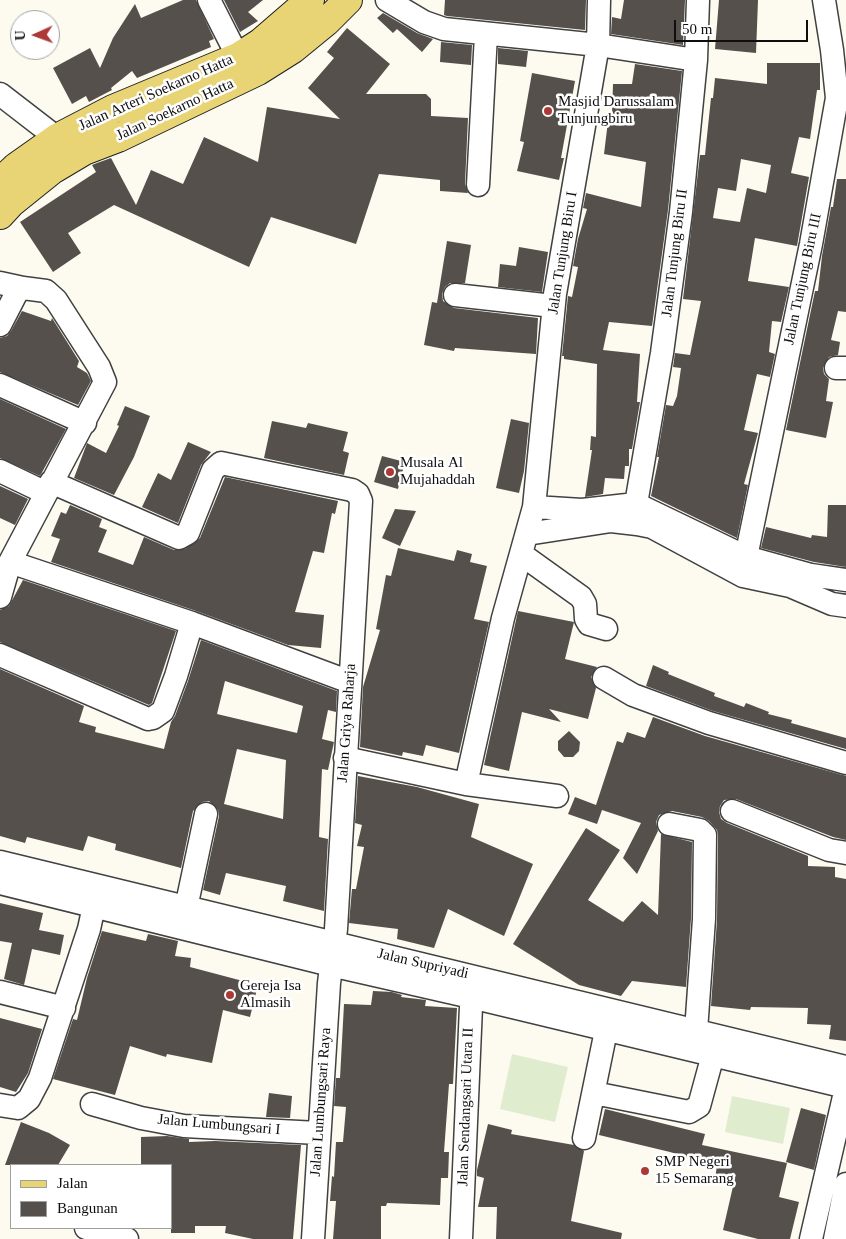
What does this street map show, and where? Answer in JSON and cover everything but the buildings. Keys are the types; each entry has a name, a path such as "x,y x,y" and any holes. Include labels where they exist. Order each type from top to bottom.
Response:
{"main road":[{"name":"Jalan Arteri Soekarno Hatta","path":"0,182 16,167 57,138 113,109 238,58 260,43 310,0"},
{"name":"Jalan Soekarno Hatta","path":"0,215 11,203 52,170 84,150 118,138 230,85 279,58 326,22 348,0"}],"street":[{"path":"209,0 238,58"},
{"path":"387,0 424,22 444,29 598,45 696,60"},
{"name":"Jalan Tunjung Biru I","path":"466,784 503,618 534,507 553,306 598,45 599,0"},
{"name":"Jalan Tunjung Biru II","path":"636,504 662,353 681,212 696,60 698,0"},
{"name":"Jalan Tunjung Biru III","path":"746,557 811,244 836,98 832,50 824,0"},
{"path":"478,185 486,34"},
{"path":"0,94 57,138"},
{"path":"0,283 46,292 56,300 100,367 105,382 10,562 1,590"},
{"path":"0,324 17,292 23,288"},
{"path":"455,295 553,306"},
{"path":"0,385 85,423"},
{"name":"Jalan Griya Raharja","path":"49,488 179,538 188,533 214,470 221,463 352,490 358,494 361,501 344,758 336,929 332,955"},
{"path":"0,471 49,488"},
{"path":"534,507 582,510 636,504 746,557 811,574 846,580"},
{"path":"524,544 611,521 637,524 652,527 743,576 790,586 832,604 846,606"},
{"path":"524,544 581,597 585,604 586,619 589,624 606,629"},
{"path":"10,562 192,623 350,682"},
{"path":"0,655 148,719 163,711 192,623"},
{"path":"604,678 621,689 709,723 846,764"},
{"path":"344,758 466,784 557,796"},
{"path":"732,811 829,850 846,853"},
{"path":"184,918 206,814"},
{"path":"669,824 700,830 705,835 704,919 696,1031"},
{"name":"Jalan Supriyadi","path":"0,862 184,918 332,955 471,986 716,1046 846,1067"},
{"name":"Jalan Supriyadi","path":"0,883 94,906 184,918"},
{"path":"0,1105 18,1108 29,1099 40,1078 89,929 94,906"},
{"name":"Jalan Lumbungsari Raya","path":"313,1239 318,1133 332,955"},
{"name":"Jalan Sendangsari Utara II","path":"461,1239 471,986"},
{"path":"0,992 64,1008"},
{"path":"584,1138 608,1020"},
{"name":"Jalan Supriyadi","path":"608,1020 696,1031 716,1046 846,1088"},
{"path":"594,1093 689,1112 699,1106 716,1046"},
{"path":"811,1239 846,1088"},
{"name":"Jalan Lumbungsari I","path":"92,1104 141,1118 184,1126 318,1133"},
{"path":"835,1239 846,1184"},
{"path":"90,1229 127,1239"}],"green space":[{"path":"512,1054 568,1067 555,1122 500,1109"},
{"path":"732,1096 790,1108 783,1144 725,1132"}],"place":[{"name":"Masjid Darussalam Tunjungbiru","path":"548,111"},
{"name":"Musala Al Mujahaddah","path":"390,472"},
{"name":"Gereja Isa Almasih","path":"230,995"},
{"name":"SMP Negeri 15 Semarang","path":"645,1171"}]}
